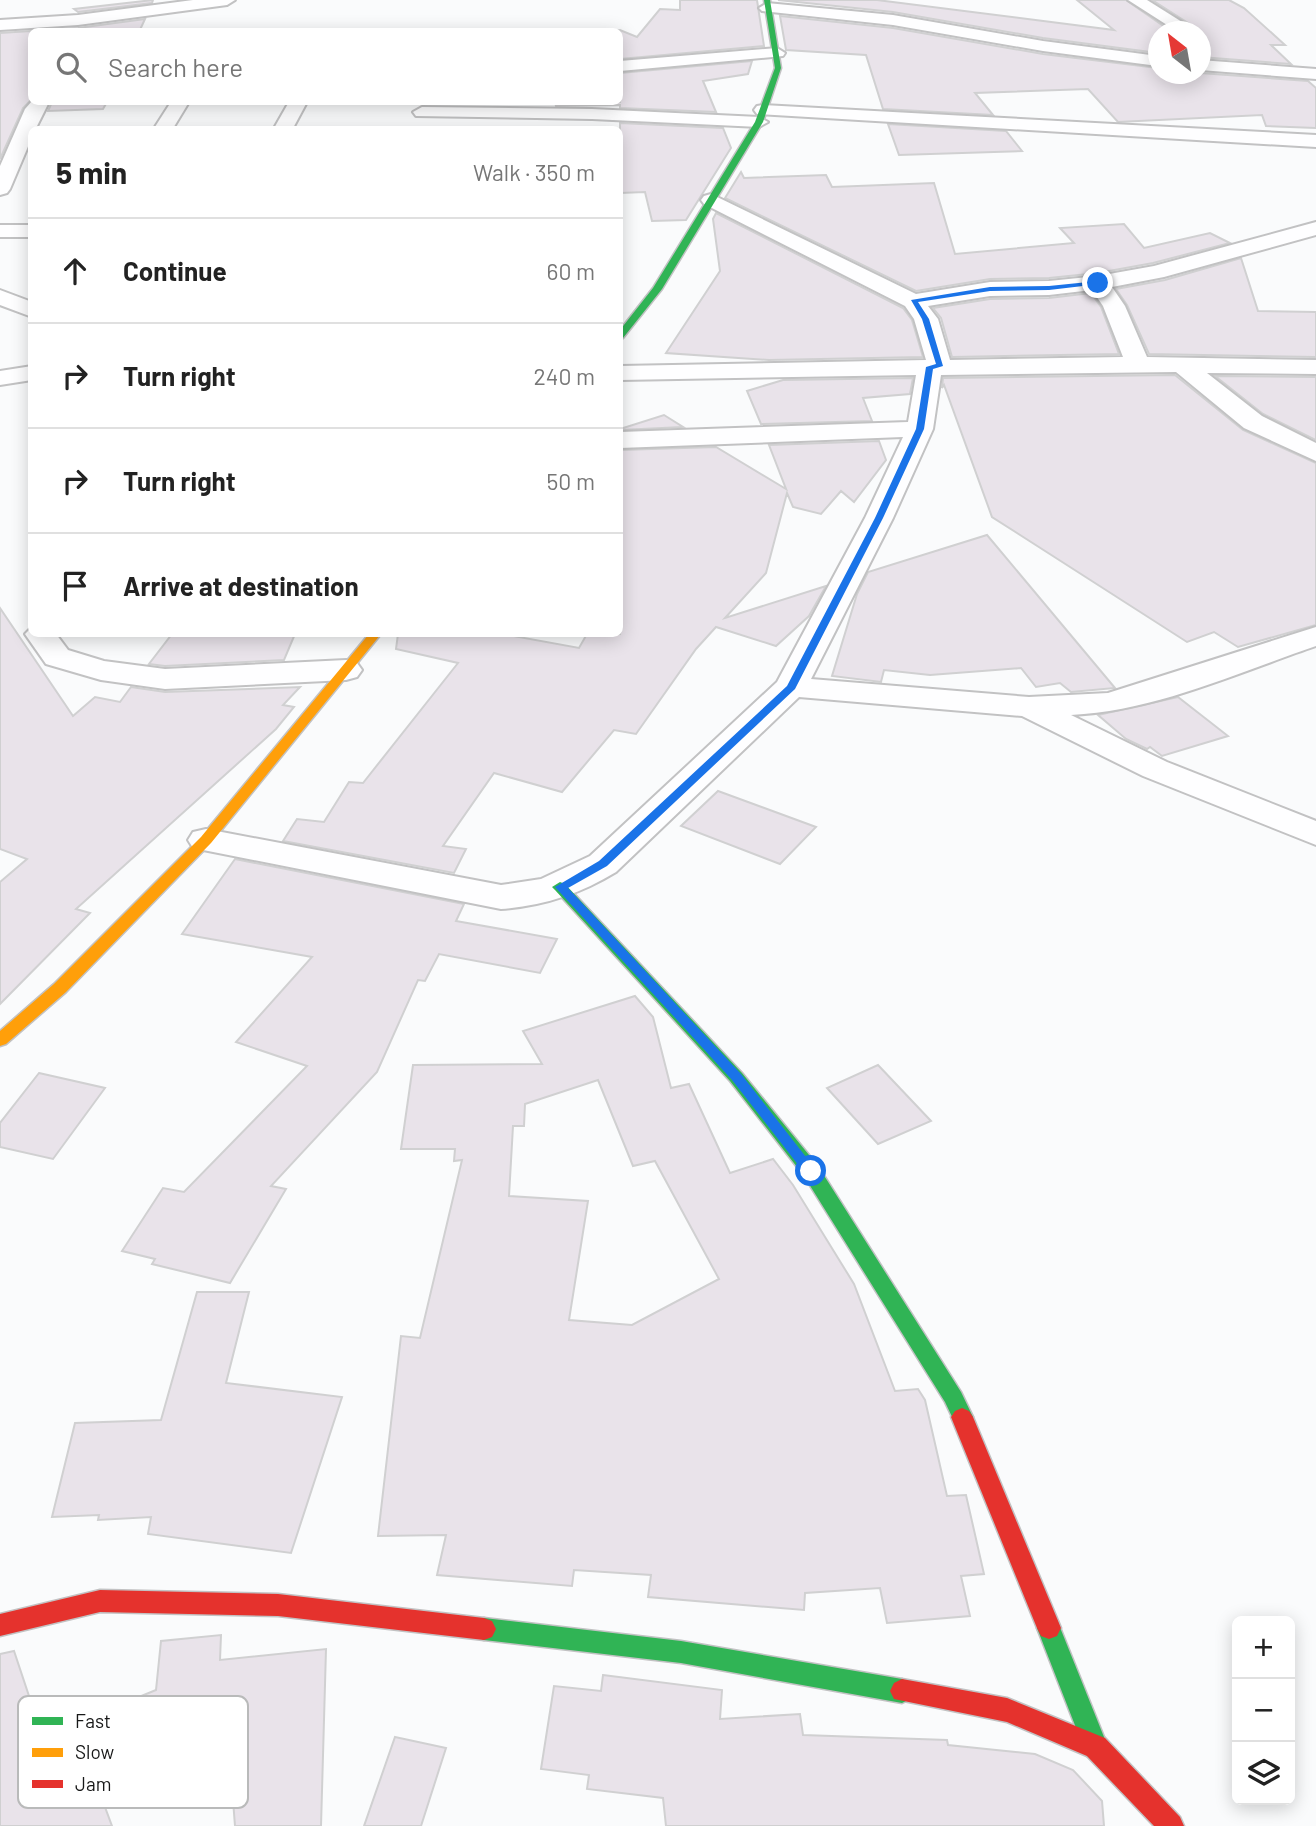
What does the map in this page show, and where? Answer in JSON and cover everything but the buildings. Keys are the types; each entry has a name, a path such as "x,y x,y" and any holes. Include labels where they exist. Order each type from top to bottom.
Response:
{"street":[{"path":"0,25 78,20 228,0"},
{"path":"191,22 228,0"},
{"path":"1136,0 1171,21"},
{"path":"623,327 657,289 761,116 778,68 767,4 893,20 1043,46 1148,60"},
{"path":"893,20 916,7"},
{"path":"1220,51 1249,70"},
{"path":"623,66 777,53"},
{"path":"1211,66 1316,74"},
{"path":"11,110 37,105 31,126"},
{"path":"165,126 178,105"},
{"path":"284,126 296,105"},
{"path":"444,105 416,115 531,121 761,116 1316,141"},
{"path":"0,189 24,154"},
{"path":"206,840 343,869 500,897 527,896 561,887 603,863 791,687 861,554 920,429 935,367 926,319 913,301 711,200"},
{"path":"913,301 990,289 1049,288 1098,283 1156,272 1316,228"},
{"path":"0,231 28,230"},
{"path":"1252,245 1294,254"},
{"path":"1098,283 1114,306 1138,364"},
{"path":"1,299 28,309"},
{"path":"623,373 1138,364 1316,367"},
{"path":"1184,366 1253,422 1316,453"},
{"path":"623,440 920,429"},
{"path":"791,687 1030,707 1108,703 1137,696 1316,636"},
{"path":"43,637 57,657 101,670 165,679 346,670"},
{"path":"0,1040 60,988 206,840 373,637"},
{"path":"1030,707 1155,769 1316,834"},
{"path":"561,887 736,1077 811,1171 954,1398 1002,1508 1096,1747 1171,1826"},
{"path":"0,1625 100,1601 278,1605 694,1654 1007,1710 1096,1747"}],"traffic: fast":[{"path":"623,332 657,289 759,122 778,68 767,0"},
{"path":"560,887 736,1077 811,1171 954,1398 962,1417"},
{"path":"1049,1628 1096,1747"},
{"path":"484,1629 681,1652 902,1691"}],"traffic: slow":[{"path":"0,1040 60,988 206,840 373,637"}],"traffic: jam":[{"path":"962,1417 1049,1628"},
{"path":"0,1625 100,1601 278,1605 484,1629"},
{"path":"902,1691 1007,1710 1096,1747 1171,1826"}],"route":[{"path":"811,1171 736,1077 561,887 603,863 791,687 879,518 920,429 930,367 940,366 926,319 913,301 990,289 1049,288 1098,283"}]}
